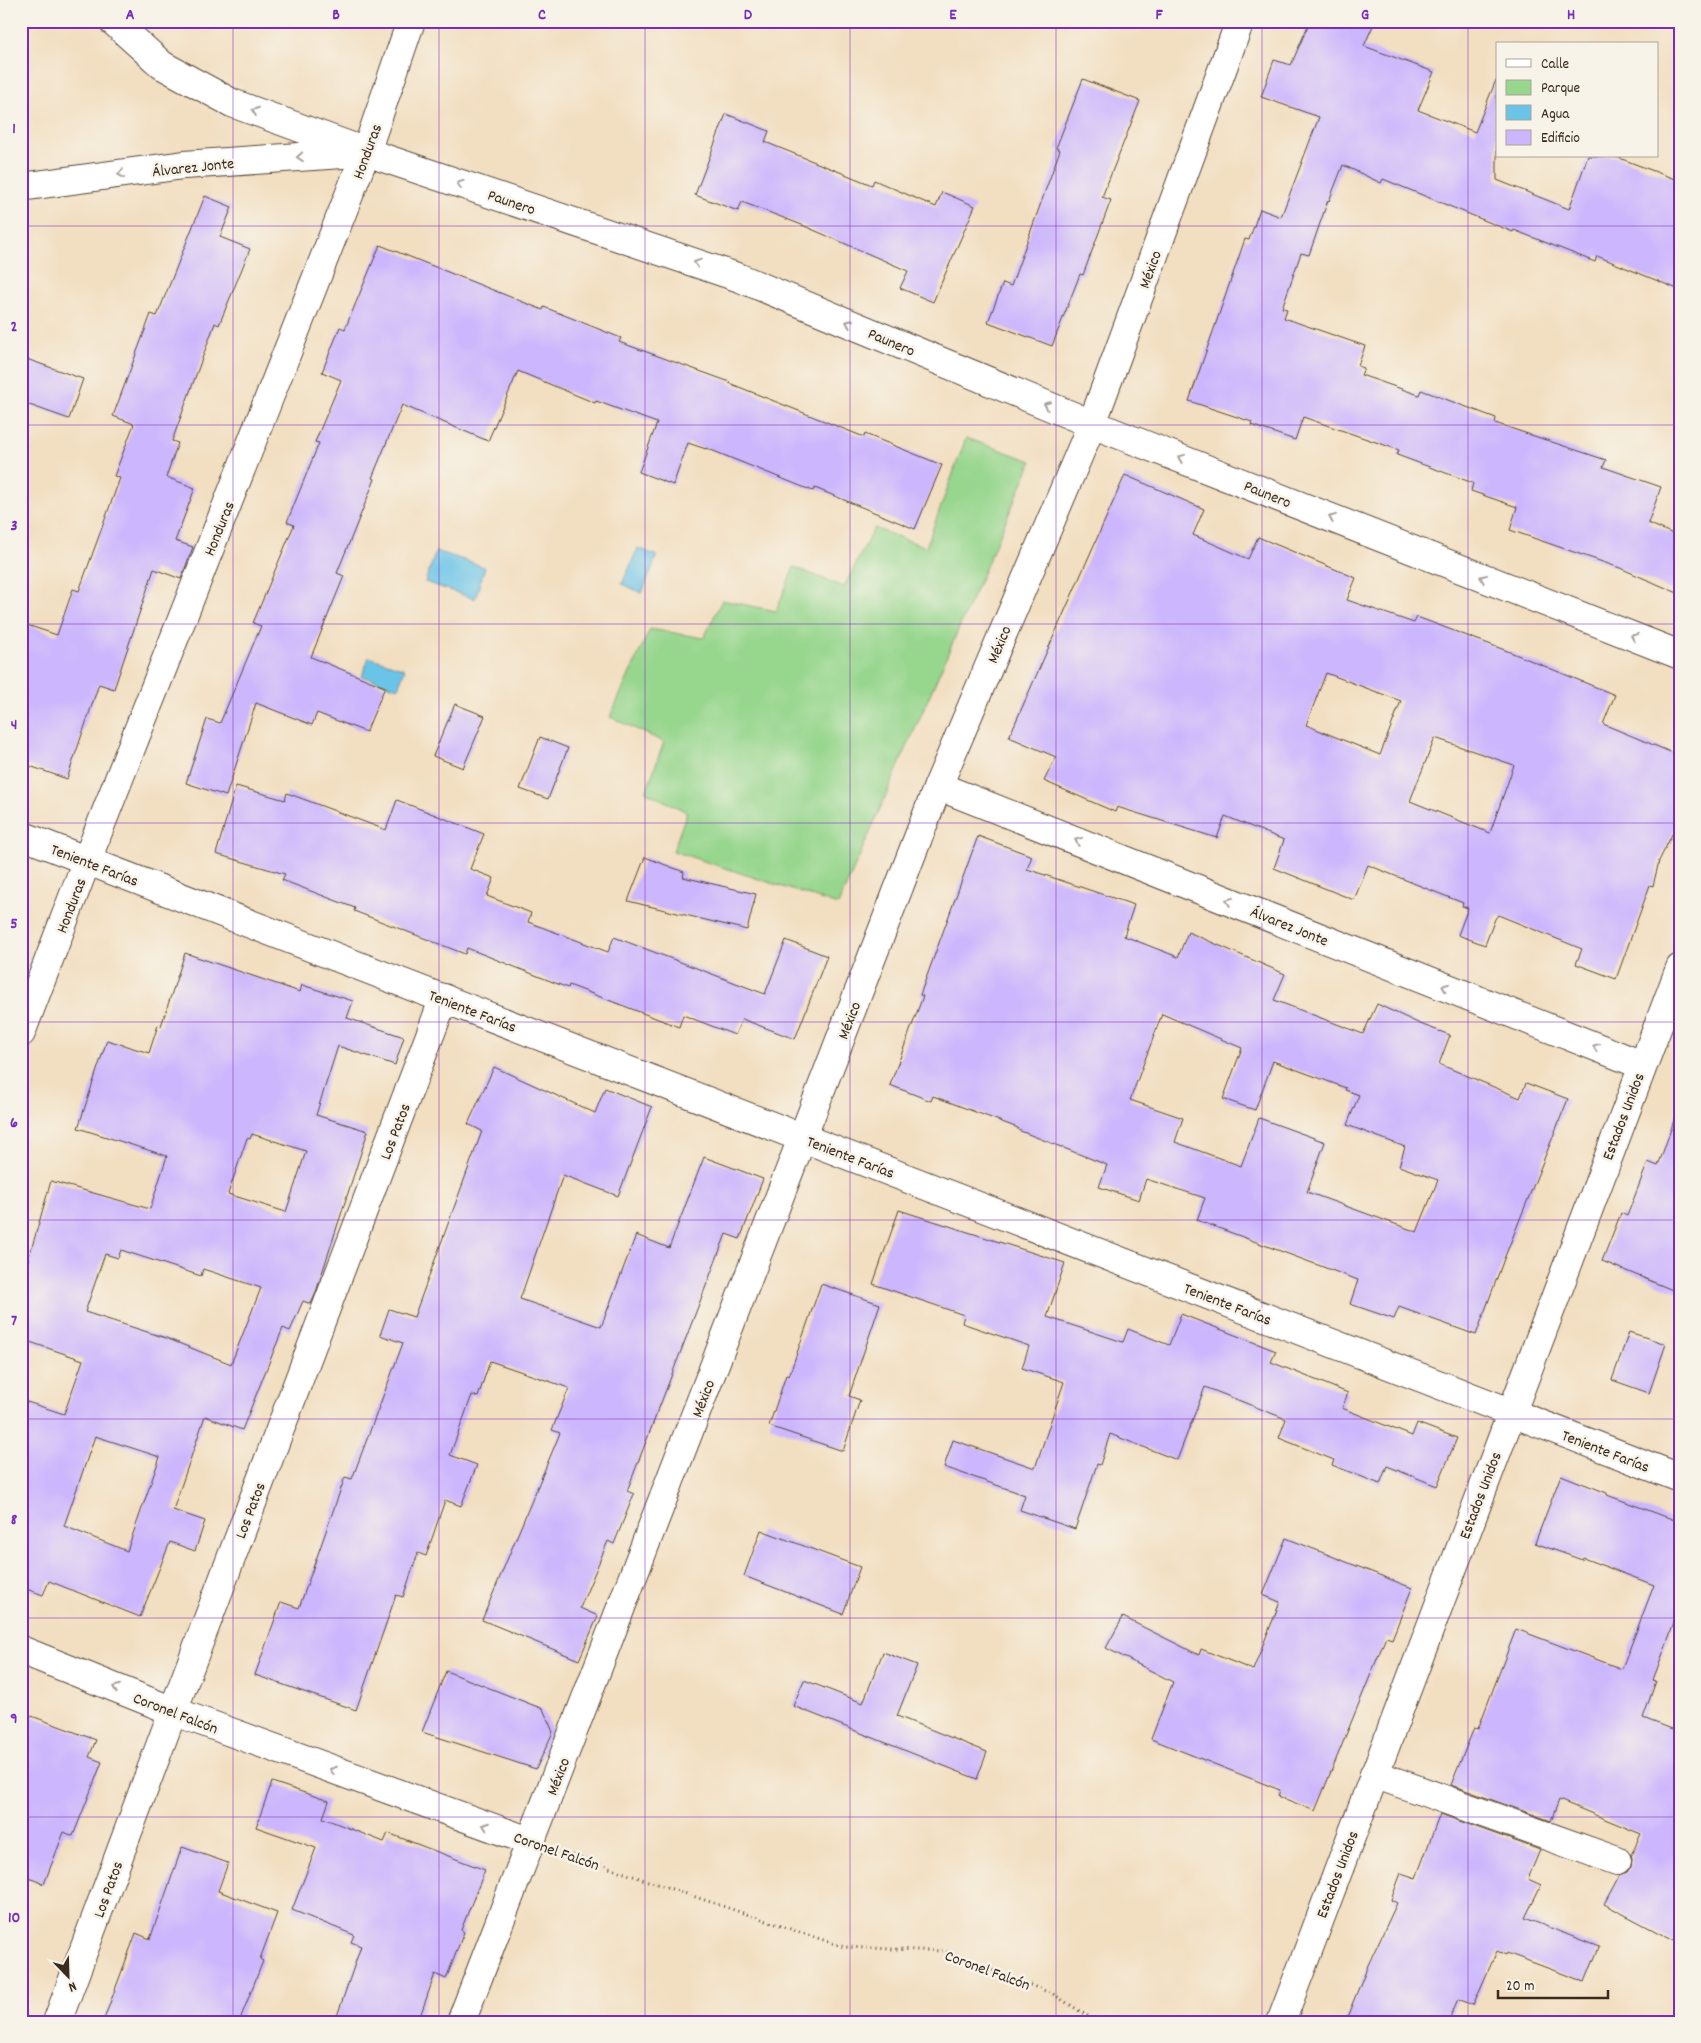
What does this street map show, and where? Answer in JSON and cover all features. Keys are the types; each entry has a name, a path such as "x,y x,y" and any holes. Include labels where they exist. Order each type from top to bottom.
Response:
{"street":[{"name":"Paunero","path":"113,21 162,65 232,103 366,152 740,278 1092,424 1680,655"},
{"name":"Honduras","path":"21,1033 87,860 366,152 411,21"},
{"name":"México","path":"461,2022 938,786 1092,424 1240,21"},
{"name":"Álvarez Jonte","path":"21,187 184,165 366,152"},
{"name":"Álvarez Jonte","path":"938,786 1642,1065"},
{"name":"Teniente Farías","path":"21,835 1680,1478"},
{"name":"Estados Unidos","path":"1280,2022 1680,968"},
{"name":"Los Patos","path":"57,2022 444,998"},
{"name":"Coronel Falcón","path":"21,1650 173,1711 532,1842"},
{"path":"1374,1774 1617,1861"}],"path":[{"name":"Coronel Falcón","path":"532,1842 844,1947 944,1951 1054,1994 1097,2022"}],"green space":[{"path":"966,438 1032,461 838,905 673,851 687,812 646,792 664,742 610,717 650,629 704,638 722,600 776,611 794,567 844,587 874,528 926,547"}],"water":[{"path":"638,548 657,556 642,593 622,584"},
{"path":"436,551 485,567 475,599 425,582"},
{"path":"369,657 405,669 398,688 362,676"}],"building":[{"path":"1310,21 1375,21 1364,46 1434,72 1418,110 1475,132 1496,80 1497,180 1569,209 1587,158 1619,158 1680,181 1680,290 1597,256 1595,262 1514,230 1513,232 1383,179 1381,183 1343,165 1328,200 1309,255 1301,253 1282,308 1287,309 1284,318 1365,346 1358,366 1364,368 1361,375 1419,395 1421,390 1496,418 1495,423 1606,460 1603,467 1661,487 1648,523 1680,537 1680,594 1620,568 1510,530 1517,507 1471,491 1473,483 1397,455 1399,450 1303,417 1295,440 1251,425 1252,422 1189,401 1245,239 1249,240 1260,209 1281,217 1319,117 1261,97 1274,60 1291,65"},
{"path":"1083,79 1140,101 1102,197 1111,200 1083,275 1080,274 1052,346 988,322 1003,283 1011,286 1060,150 1056,148"},
{"path":"726,114 769,131 765,142 872,185 874,180 936,207 942,192 975,206 933,302 900,288 908,271 802,225 742,202 738,211 695,195"},
{"path":"205,196 232,207 220,237 250,249 219,325 215,323 172,441 178,443 166,477 195,488 175,541 193,547 181,579 154,569 114,689 99,684 67,779 21,763 21,623 57,635 73,589 79,591 120,478 114,476 134,424 113,416 151,314 157,316"},
{"path":"380,245 543,310 544,307 621,338 619,342 730,382 864,437 865,434 942,465 915,529 815,488 813,491 706,448 688,443 673,485 639,472 657,423 596,401 595,403 518,371 488,441 402,405 372,478 375,479 337,573 344,576 311,657 385,687 366,732 317,713 312,725 256,703 226,796 186,783 207,719 220,723 261,626 253,623 294,525 287,522 319,443 315,442 341,380 322,372 340,327 345,329"},
{"path":"21,357 83,379 69,419 21,402"},
{"path":"1125,475 1204,509 1193,535 1248,559 1258,537 1356,578 1347,600 1414,623 1417,617 1510,652 1615,695 1603,724 1680,756 1680,818 1659,861 1653,886 1650,885 1616,979 1576,964 1582,949 1498,915 1485,945 1458,935 1468,908 1462,906 1463,903 1368,865 1354,900 1274,868 1284,840 1225,816 1217,838 1117,807 1115,812 1044,781 1056,757 1009,737","holes":["1326,673 1401,701 1380,755 1306,725","1435,738 1514,765 1490,833 1410,801"]},
{"path":"455,704 485,716 463,768 433,756"},
{"path":"540,737 568,748 548,799 520,789"},
{"path":"236,786 285,800 287,793 386,830 397,800 484,834 470,869 494,878 487,896 531,913 528,922 608,952 614,937 765,994 786,940 827,956 795,1039 742,1019 735,1035 683,1015 679,1027 569,985 568,988 467,948 465,954 354,911 355,908 282,880 285,874 216,854"},
{"path":"978,836 1032,856 1027,869 1134,905 1124,936 1178,957 1188,932 1285,974 1274,1000 1363,1034 1377,1004 1420,1024 1450,1035 1439,1064 1520,1098 1526,1083 1568,1099 1504,1259 1476,1335 1399,1307 1394,1319 1350,1304 1358,1280 1197,1220 1205,1198 1146,1179 1139,1200 1099,1187 1107,1165 1018,1130 1018,1128 933,1096 931,1101 890,1085 923,996 920,995","holes":["1162,1014 1242,1048 1223,1099 1255,1110 1273,1061 1346,1088 1345,1090 1359,1095 1347,1125 1405,1147 1399,1166 1438,1180 1417,1232 1307,1192 1325,1142 1259,1118 1241,1166 1175,1142 1183,1118 1130,1100"]},
{"path":"645,857 684,872 683,877 756,894 747,930 628,901"},
{"path":"185,953 300,992 302,985 353,1001 347,1018 404,1037 395,1065 338,1046 316,1115 368,1131 315,1295 311,1304 303,1301 290,1331 283,1328 242,1430 205,1416 173,1510 205,1521 195,1551 170,1542 140,1617 49,1581 43,1595 21,1587 21,1400 64,1414 83,1360 21,1339 21,1285 51,1181 150,1209 167,1156 78,1128 107,1040 149,1053 158,1025 161,1026","holes":["252,1134 306,1151 286,1212 228,1194 247,1138 250,1139","121,1250 201,1276 203,1269 261,1288 231,1364 166,1338 85,1312 105,1254 118,1258","95,1436 160,1457 127,1551 64,1526"]},
{"path":"494,1067 595,1113 605,1088 652,1107 618,1196 563,1175 520,1299 601,1327 636,1235 669,1248 704,1157 763,1179 740,1239 726,1234 627,1491 634,1494 614,1544 608,1541 580,1608 598,1616 579,1660 482,1620 560,1433 552,1430 569,1388 490,1361 478,1397 472,1395 450,1455 477,1465 461,1506 445,1500 426,1556 418,1553 403,1597 396,1595 356,1710 255,1675 281,1602 299,1608 345,1477 352,1479 403,1343 380,1335 389,1309 414,1317 482,1131 468,1124"},
{"path":"1676,1115 1680,1115 1680,1293 1602,1261 1621,1213 1627,1216 1648,1162 1658,1166"},
{"path":"899,1210 1065,1263 1047,1317 1123,1342 1128,1329 1169,1345 1181,1314 1276,1351 1271,1362 1348,1393 1342,1408 1412,1436 1417,1423 1457,1438 1437,1486 1387,1466 1380,1484 1332,1465 1334,1460 1279,1438 1286,1419 1205,1387 1177,1460 1110,1434 1100,1465 1097,1464 1075,1529 1020,1510 1025,1495 944,1467 953,1440 1035,1468 1064,1382 1022,1368 1029,1346 962,1323 964,1315 873,1284"},
{"path":"821,1284 880,1304 849,1396 860,1400 843,1451 769,1426 786,1375 789,1376"},
{"path":"1629,1332 1666,1344 1649,1393 1612,1380"},
{"path":"1561,1475 1607,1493 1607,1495 1680,1522 1680,1607 1653,1680 1656,1681 1643,1718 1680,1732 1680,1944 1604,1904 1619,1876 1627,1873 1631,1867 1631,1854 1641,1834 1559,1800 1551,1821 1451,1785 1474,1728 1478,1729 1516,1629 1622,1669 1654,1585 1583,1558 1582,1560 1535,1543"},
{"path":"761,1530 860,1567 843,1614 744,1576"},
{"path":"1286,1538 1412,1588 1392,1639 1386,1637 1315,1811 1278,1796 1280,1790 1151,1739 1173,1682 1106,1648 1123,1617 1199,1655 1201,1649 1253,1670 1280,1602 1263,1595"},
{"path":"883,1652 917,1665 897,1716 987,1752 977,1779 793,1706 804,1680 863,1703"},
{"path":"446,1671 543,1709 553,1732 536,1769 422,1732"},
{"path":"21,1712 96,1740 89,1757 102,1762 73,1836 64,1832 44,1884 21,1875"},
{"path":"272,1782 329,1801 323,1818 384,1842 388,1833 485,1870 461,1930 464,1932 446,1979 435,1974 418,2022 335,2022 361,1946 351,1942 354,1935 292,1910 316,1848 256,1827"},
{"path":"1440,1814 1540,1850 1528,1879 1541,1885 1525,1918 1599,1947 1585,1982 1497,1951 1473,2005 1458,1999 1448,2022 1345,2022 1368,1965 1397,1903 1391,1900 1401,1873 1416,1878"},
{"path":"182,1847 228,1863 218,1891 277,1913 260,1959 263,1961 239,2022 103,2022 136,1933 150,1939"}]}
